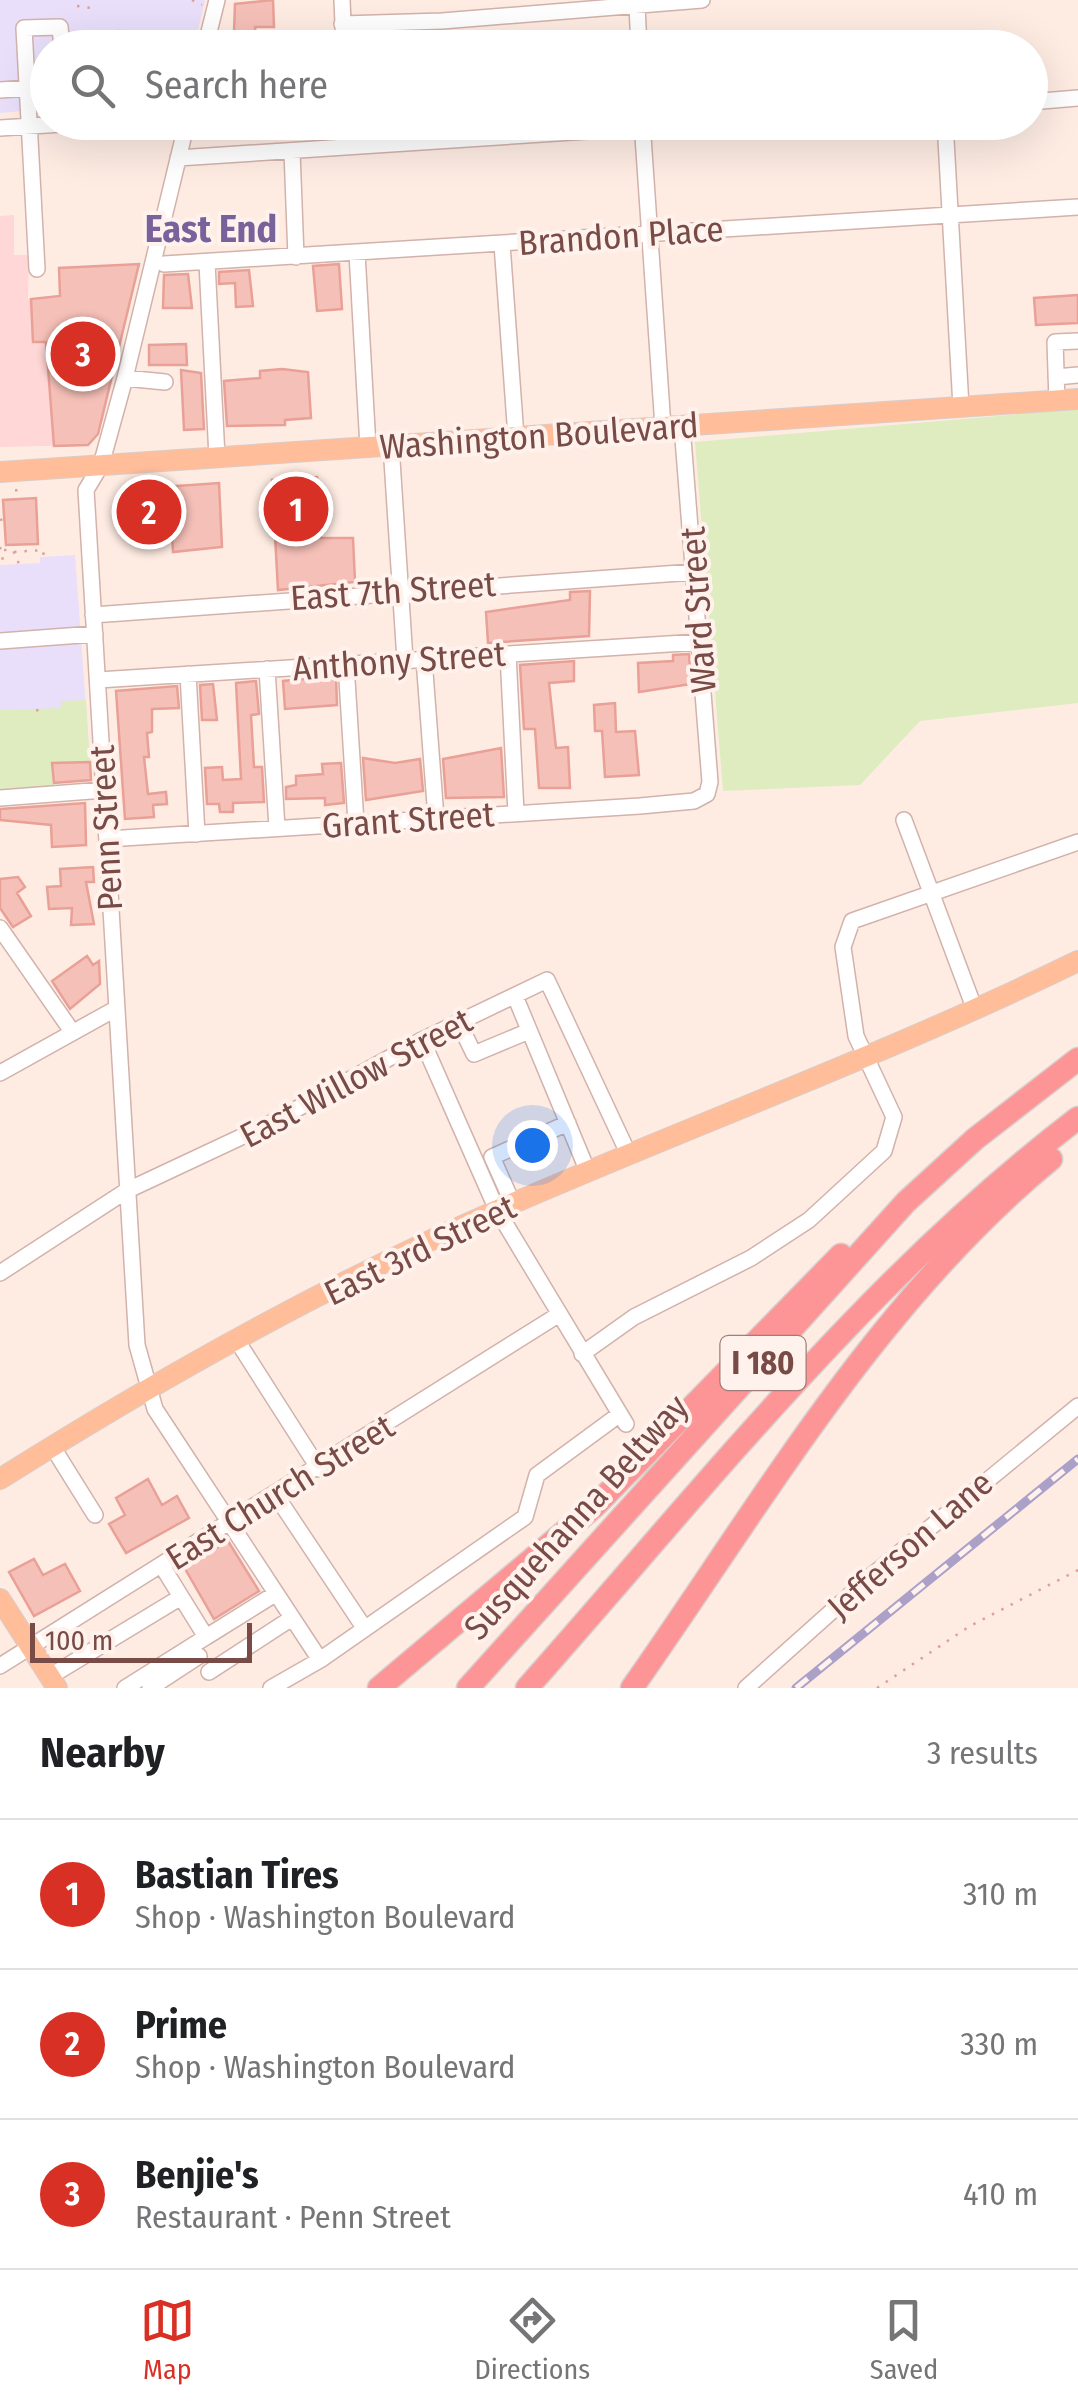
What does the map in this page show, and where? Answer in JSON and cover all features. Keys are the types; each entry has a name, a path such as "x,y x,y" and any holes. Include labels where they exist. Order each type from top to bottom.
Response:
{"highway":[{"name":"Susquehanna Beltway","path":"468,1688 906,1202 975,1139 1078,1059"},
{"name":"I 180","path":"528,1688 875,1300 974,1204 1078,1118"},
{"path":"632,1688 881,1336 966,1237 1078,1136"},
{"path":"379,1688 595,1506 845,1252 906,1202"}],"main road":[{"name":"Washington Boulevard","path":"0,472 1068,400"},
{"name":"East 3rd Street","path":"0,1479 146,1387 505,1207 975,1010 1078,961"},
{"path":"0,1599 53,1682"}],"street":[{"path":"342,0 342,30"},
{"path":"342,24 442,22 702,0"},
{"path":"208,30 212,3"},
{"path":"636,5 638,30"},
{"path":"26,126 37,269 32,269 26,126 29,94 24,28 60,30"},
{"path":"0,90 29,94"},
{"path":"1048,100 1078,98"},
{"path":"0,128 30,126"},
{"name":"Penn Street","path":"182,140 102,465 86,490 137,1345 146,1387 320,1660"},
{"path":"350,140 350,148"},
{"path":"178,158 452,140"},
{"name":"Ward Street","path":"644,140 673,427 694,572 710,782 707,794"},
{"path":"946,140 961,408"},
{"path":"292,152 296,257"},
{"name":"Brandon Place","path":"164,264 1078,206"},
{"path":"502,244 516,437"},
{"path":"357,253 368,447"},
{"path":"207,263 217,457"},
{"path":"1068,400 1056,377 1054,342 1078,341"},
{"path":"1056,377 1078,376"},
{"path":"125,378 165,382"},
{"path":"391,445 405,660"},
{"name":"East 7th Street","path":"93,615 400,590 694,572"},
{"path":"0,641 95,634"},
{"name":"Anthony Street","path":"98,680 700,642"},
{"path":"508,654 516,814"},
{"path":"424,659 436,818"},
{"path":"346,664 356,823"},
{"path":"268,670 276,828"},
{"path":"188,674 196,834"},
{"path":"0,798 104,790"},
{"name":"Grant Street","path":"107,838 640,806 694,801 707,794"},
{"path":"904,820 975,1010"},
{"path":"582,1354 634,1317 788,1235 887,1146 892,1132 892,1105 856,1036 843,947 847,928 860,914 1078,842"},
{"path":"0,928 71,1030"},
{"name":"East Willow Street","path":"0,1273 126,1191 271,1123 422,1040 547,980 628,1155"},
{"path":"515,996 588,1172"},
{"path":"0,1073 71,1030 117,1008"},
{"path":"459,1023 474,1054 529,1031"},
{"path":"271,1688 320,1660 524,1517 537,1475 623,1419 558,1315 422,1040"},
{"path":"505,1207 492,1157 568,1124"},
{"name":"East Church Street","path":"0,1666 319,1469 558,1315"},
{"path":"236,1339 319,1469"},
{"name":"Jefferson Lane","path":"746,1688 898,1552 1078,1406"},
{"path":"52,1446 95,1514"},
{"path":"276,1494 365,1629"},
{"path":"162,1566 181,1597 218,1688"},
{"path":"126,1688 199,1646 275,1594"},
{"path":"53,1682 181,1597"},
{"path":"209,1672 292,1618"},
{"path":"150,1688 199,1646"}],"path":[{"path":"192,0 212,3"},
{"path":"76,6 91,8"},
{"path":"16,487 18,500"},
{"path":"4,565 5,548 14,552 43,550 44,556"},
{"path":"14,552 19,564"},
{"path":"877,1688 946,1640 1078,1570"}],"shaded area":[{"path":"0,0 205,0 198,30 30,30 30,110 0,113"},
{"path":"14,215 14,255 29,255 28,299 60,295 59,268 139,264 103,421 88,445 0,447 0,216"},
{"path":"75,555 90,762 53,764 54,786 0,789 0,565 40,563 40,557"}],"green space":[{"path":"1078,409 1078,703 920,721 860,785 723,791 695,442"},
{"path":"86,700 90,762 53,764 54,786 0,789 0,710 61,708 61,701"}],"building":[{"path":"273,0 274,27 234,30 235,4"},
{"path":"139,264 98,434 88,445 54,446 46,342 33,342 31,299 60,296 59,268"},
{"path":"339,264 342,309 317,311 313,266"},
{"path":"249,270 253,306 236,307 235,283 219,284 219,272"},
{"path":"188,274 192,308 163,308 164,275"},
{"path":"1078,295 1078,323 1036,325 1034,298"},
{"path":"186,344 187,365 149,365 149,345"},
{"path":"181,370 201,373 204,429 184,430"},
{"path":"260,371 308,372 311,418 285,420 285,425 227,426 224,381 260,378"},
{"path":"317,477 321,538 353,538 355,582 278,590 272,480"},
{"path":"219,483 222,547 173,552 172,534 137,536 134,489"},
{"path":"36,498 38,544 6,545 3,500"},
{"path":"590,591 589,636 488,643 486,612 570,600 570,592"},
{"path":"689,654 691,684 639,692 638,663 673,661 673,655"},
{"path":"574,661 574,681 549,683 556,748 568,747 570,788 539,788 535,729 524,729 520,665"},
{"path":"336,676 337,705 285,709 283,681"},
{"path":"256,681 259,714 251,715 254,767 262,767 264,802 233,803 233,812 220,812 219,804 207,804 205,768 222,767 223,780 241,779 236,683"},
{"path":"213,684 217,720 202,720 200,685"},
{"path":"177,686 179,708 152,709 152,732 147,733 149,757 144,757 148,794 166,792 167,804 153,805 154,817 125,819 116,691"},
{"path":"615,703 616,732 635,731 639,775 605,777 602,731 595,731 594,705"},
{"path":"501,748 504,797 446,798 443,759"},
{"path":"363,758 395,763 420,759 423,791 366,800"},
{"path":"90,762 91,780 54,783 52,763"},
{"path":"341,763 344,803 325,805 325,798 286,799 286,787 296,785 296,776 323,774 322,764"},
{"path":"85,803 86,845 52,847 51,825 0,820 0,809"},
{"path":"93,867 94,882 86,882 94,924 71,925 72,908 49,909 47,887 61,886 60,869"},
{"path":"18,877 25,887 17,893 31,916 13,927 0,908 0,879"},
{"path":"87,956 93,965 99,961 100,984 70,1009 52,981"},
{"path":"148,1479 162,1505 177,1496 189,1518 126,1553 109,1524 125,1515 116,1498"},
{"path":"228,1541 259,1591 214,1619 184,1567"},
{"path":"34,1559 43,1575 65,1564 80,1591 34,1616 9,1572"}],"railway":[{"path":"796,1688 1078,1459"}],"place":[{"name":"Benjie's","path":"83,354"},
{"name":"Bastian Tires","path":"296,509"},
{"name":"Prime","path":"149,512"}],"district":[{"name":"East End","path":"211,229"}]}
